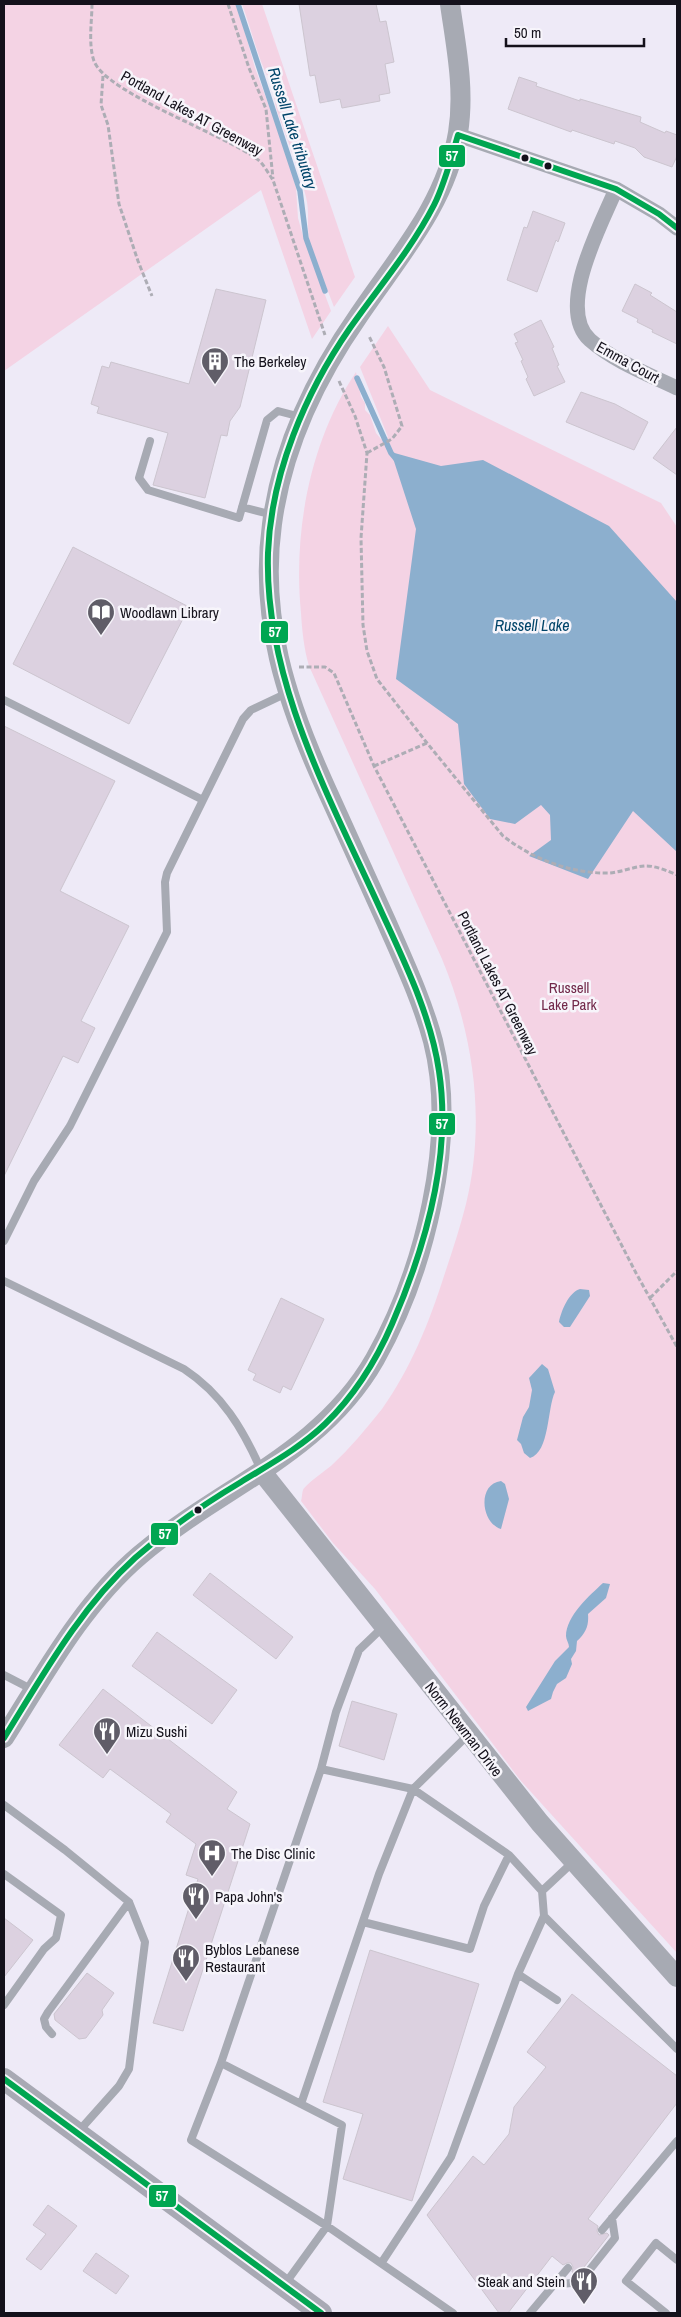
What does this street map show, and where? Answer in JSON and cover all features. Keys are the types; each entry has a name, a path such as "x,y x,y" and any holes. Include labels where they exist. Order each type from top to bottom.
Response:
{"main road":[{"path":"4,2079 321,2313"}],"street":[{"path":"4,1738 72,1634 120,1573 175,1528 242,1482 262,1472 326,1423 355,1389 375,1359 392,1325 407,1287 428,1221 437,1172 442,1098 440,1072 433,1039 411,978 311,754 287,693 272,633 268,550 273,515 286,458 301,417 332,355 412,240 433,206 447,173 458,135 461,102 460,74 450,4"},
{"path":"458,135 616,189 659,214 677,228"},
{"name":"Emma Court","path":"616,189 582,267 577,303 580,320 588,338 611,356 677,388"},
{"name":"Norm Newman Drive","path":"262,1472 540,1824 677,1977"}],"lane":[{"path":"150,441 139,478 148,490 239,518 267,420 278,410 301,417"},
{"path":"242,507 273,515"},
{"path":"4,1241 34,1181 67,1132 167,932 165,882 167,873 243,720 251,710 287,693"},
{"path":"4,700 203,800"},
{"path":"4,1281 184,1369 204,1382 217,1395 249,1442 262,1472"},
{"path":"383,1627 360,1650 336,1712 321,1769 221,2063 191,2140 382,2262 453,2313"},
{"path":"4,1675 34,1690"},
{"path":"301,2104 363,1922 412,1789 468,1735"},
{"path":"321,1769 412,1789 509,1855 542,1891 544,1916 518,1974 451,2157 382,2262"},
{"path":"4,1805 65,1850 130,1902 144,1942 129,2069 119,2086 77,2132"},
{"path":"363,1922 470,1949 484,1906 509,1855"},
{"path":"542,1891 573,1861"},
{"path":"4,1874 61,1915 56,1938 44,1950 4,2005"},
{"path":"52,2034 46,2027 44,2019 48,2012 130,1902"},
{"path":"544,1916 677,2049"},
{"path":"518,1974 558,2000"},
{"path":"221,2063 342,2125 327,2226 284,2286"},
{"path":"602,2230 677,2141"},
{"path":"553,2285 580,2282 615,2238 612,2218"},
{"path":"666,2313 626,2281 656,2243 677,2260"},
{"path":"530,2313 568,2268"}],"path":[{"name":"Portland Lakes AT Greenway","path":"92,4 92,50 94,62 103,76 128,92 258,159 273,180 332,355 342,391 355,416 367,453"},
{"path":"228,4 249,68 266,109 273,180"},
{"path":"103,76 102,105 108,125 119,204 152,296"},
{"path":"358,315 384,366 402,426 392,439 367,453 361,538 363,625 367,652 377,679 503,836 518,847 540,859 563,867 610,873 646,866 677,875"},
{"name":"Portland Lakes AT Greenway","path":"281,668 325,667 334,673 374,766 677,1347"},
{"path":"374,766 427,743"},
{"path":"650,1298 677,1271"}],"green space":[{"path":"4,4 237,4 255,68 288,157 296,188 298,218 303,236 331,311 312,339 261,190 4,371"},
{"path":"242,4 262,4 355,277 334,307 310,243 308,208 300,176 277,110 272,86"},
{"name":"Russell Lake Park","path":"388,326 430,390 661,503 677,527 677,630 577,762 677,839 677,1953 521,1781 375,1589 333,1543 301,1501 305,1487 339,1459 382,1409 402,1378 418,1345 432,1311 459,1231 472,1173 475,1142 474,1080 462,1018 453,988 442,959 309,666 303,633 299,582 300,550 308,488 316,457 340,399 356,372 361,397 365,403 365,410 370,415 376,433 381,439 388,437 360,367"}],"water":[{"name":"Russell Lake","path":"391,452 441,466 483,460 609,526 677,602 677,852 633,811 588,879 529,856 551,840 550,815 541,805 515,824 490,819 464,784 458,724 396,679 416,529"},
{"path":"580,1289 589,1290 590,1296 570,1327 564,1327 559,1322 564,1308 572,1294"},
{"path":"542,1364 548,1369 555,1392 545,1439 536,1454 530,1458 524,1453 521,1444 517,1440 523,1417 529,1407 532,1390 529,1378"},
{"path":"501,1481 505,1484 509,1499 501,1529 489,1519 484,1504 488,1489 493,1484"},
{"path":"603,1583 610,1584 606,1598 588,1614 586,1629 577,1641 576,1651 571,1659 572,1664 566,1678 557,1684 551,1699 528,1711 526,1707 555,1661 569,1647 566,1636 567,1628 574,1614"}],"building":[{"path":"299,4 376,4 380,22 386,21 394,62 385,64 390,93 379,95 380,101 342,108 340,99 320,103 315,75 310,76"},
{"path":"519,77 537,83 536,86 580,101 580,99 641,117 640,122 665,133 666,131 677,135 677,156 672,167 644,157 635,148 615,141 614,144 572,130 571,132 508,109"},
{"path":"533,211 565,223 558,242 556,240 537,292 507,280 524,227 527,228"},
{"path":"635,284 652,293 650,295 677,312 677,344 652,332 653,330 637,322 638,319 622,311"},
{"name":"The Berkeley","path":"216,289 266,300 240,407 230,421 227,436 221,435 205,498 153,485 168,433 97,413 99,407 91,404 102,366 109,368 111,362 189,384"},
{"path":"541,320 554,347 552,348 559,365 557,366 565,382 534,396 526,379 528,377 515,343 518,342 514,334"},
{"path":"581,392 615,404 648,422 634,450 566,422"},
{"path":"677,427 677,475 653,458"},
{"name":"Woodlawn Library","path":"73,547 189,607 129,724 13,664"},
{"path":"4,726 115,781 60,891 129,926 81,1021 95,1028 78,1063 63,1056 4,1176"},
{"path":"281,1298 324,1319 291,1390 283,1386 280,1393 253,1380 256,1374 248,1370"},
{"path":"210,1573 293,1637 276,1659 193,1595"},
{"path":"157,1632 237,1690 212,1724 132,1666"},
{"path":"103,1689 237,1792 227,1809 250,1824 183,2031 153,2023 198,1879 186,1875 196,1844 166,1822 171,1814 110,1769 103,1778 59,1745"},
{"path":"352,1701 397,1714 384,1760 339,1746"},
{"path":"4,1918 33,1940 4,1977"},
{"path":"370,1950 479,1984 412,2201 343,2179 363,2114 323,2102"},
{"path":"87,1973 114,1993 102,2010 103,2015 86,2038 79,2039 55,2020 54,2014"},
{"path":"572,1994 677,2076 677,2103 588,2219 598,2226 597,2231 599,2235 607,2233 609,2235 577,2276 572,2272 573,2267 571,2263 563,2265 552,2256 508,2313 499,2313 427,2215 473,2156 484,2165 509,2134 514,2107 546,2067 527,2052"},
{"path":"48,2205 77,2226 41,2270 26,2259 46,2234 33,2225"},
{"path":"96,2253 129,2276 116,2294 83,2271"}],"waterway":[{"name":"Russell Lake tributary","path":"238,4 300,191 306,238 325,291"},
{"name":"Russell Lake tributary","path":"357,378 391,453 396,459"}],"transit line":[{"name":"57","path":"4,1738 80,1620 97,1598 135,1558 186,1517 305,1441 336,1413 355,1390 379,1351 392,1324 416,1264 433,1200 439,1168 442,1103 439,1071 430,1030 408,970 322,783 304,739 277,647 270,601 268,553 271,523 283,464 305,407 319,379 350,328 405,253 425,222 448,171 458,135 616,189 659,214 677,228"},
{"name":"57","path":"4,2079 321,2313"}],"place":[{"name":"The Berkeley","path":"215,385"},
{"name":"Woodlawn Library","path":"101,636"},
{"name":"Mizu Sushi","path":"107,1755"},
{"name":"The Disc Clinic","path":"212,1877"},
{"name":"Papa John's","path":"196,1920"},
{"name":"Byblos Lebanese Restaurant","path":"186,1982"},
{"name":"Steak and Stein","path":"584,2305"}]}
